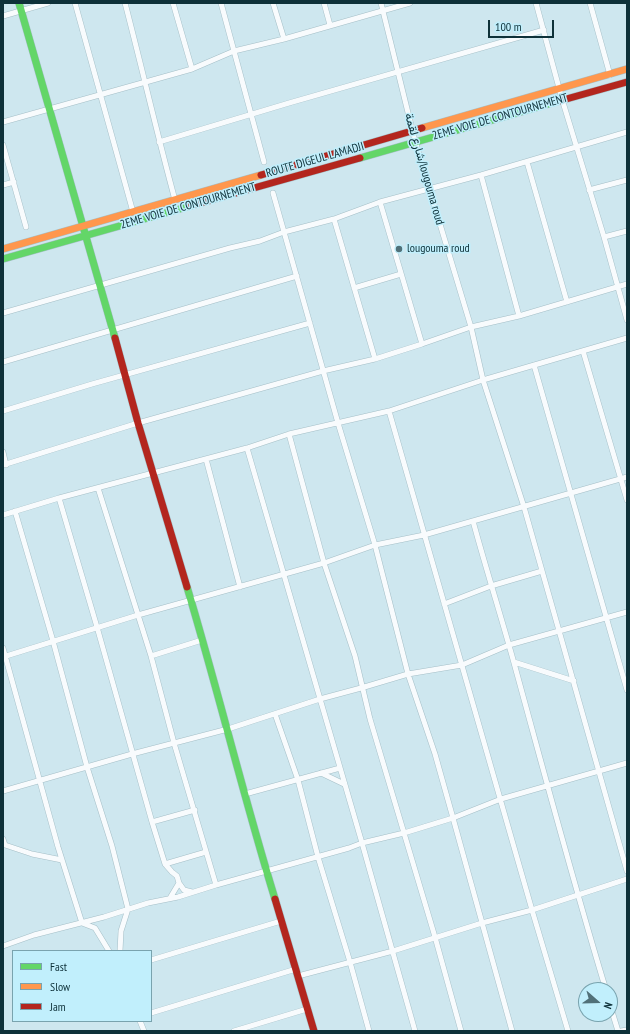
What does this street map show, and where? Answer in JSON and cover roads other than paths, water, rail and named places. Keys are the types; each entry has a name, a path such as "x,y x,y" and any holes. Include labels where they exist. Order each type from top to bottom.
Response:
{"main road":[{"path":"19,3 113,330 138,423 154,473 228,729 266,871 314,1031"},
{"name":"ROUTE DIGEUL LAMADJI","path":"3,249 627,70"},
{"name":"2EME VOIE DE CONTOURNEMENT","path":"3,259 562,99 627,82"}],"street":[{"path":"3,16 48,3"},
{"path":"74,3 133,212"},
{"path":"125,3 146,82 159,142 175,200"},
{"path":"173,3 192,69"},
{"path":"221,3 264,162"},
{"path":"273,3 284,39"},
{"path":"324,3 330,25"},
{"name":"شارع لقمة/lougouma roud","path":"381,3 415,141 471,327 483,380 524,507 627,871"},
{"path":"3,122 192,69 234,51 284,39 410,3"},
{"path":"536,3 559,90 604,237 627,320"},
{"path":"590,3 610,75"},
{"path":"159,142 544,30"},
{"path":"3,313 230,248 260,241 284,232 334,219 380,202 527,162 627,132"},
{"path":"3,145 26,227"},
{"path":"527,162 566,302"},
{"path":"481,175 519,316"},
{"path":"589,190 627,180"},
{"path":"3,185 14,182"},
{"path":"273,193 323,372 375,545 408,674 453,818 512,1031"},
{"path":"380,202 422,344"},
{"path":"334,219 375,359"},
{"path":"604,237 627,231"},
{"path":"354,288 402,274"},
{"path":"3,362 297,276"},
{"path":"3,452 4,465 138,423 375,359 471,327 519,316 627,284"},
{"path":"3,411 310,323"},
{"path":"3,515 59,498 247,448 289,434 389,411 483,380 627,338"},
{"path":"583,351 627,500"},
{"path":"534,365 627,690"},
{"path":"389,411 568,1031"},
{"path":"289,434 324,563 354,656 461,1031"},
{"path":"247,448 415,1031"},
{"path":"206,459 240,587"},
{"path":"4,656 138,615 324,563 375,545 424,535 627,477"},
{"path":"98,488 151,656 174,743 216,885"},
{"path":"59,498 98,627 132,754 166,864 177,876 179,883 184,890 193,892"},
{"path":"15,511 53,641 87,767 112,846 128,909 122,931 120,950"},
{"path":"473,521 514,662 577,896 604,982"},
{"path":"444,604 491,586 542,571"},
{"path":"3,791 132,754 228,729 320,699 408,674 462,665 509,645 627,612"},
{"path":"151,656 202,640"},
{"path":"3,648 62,860 82,923 94,928 108,950"},
{"path":"514,662 574,681"},
{"path":"275,714 298,780 318,857 369,1031"},
{"path":"3,946 34,935 170,899 362,843 404,833 453,818 501,800 627,763"},
{"path":"245,794 340,768"},
{"path":"321,773 344,784"},
{"path":"152,822 195,810"},
{"path":"3,839 5,845 32,854 62,860"},
{"path":"166,864 206,852"},
{"path":"152,1012 297,973 393,951 482,923 532,910 627,879"},
{"path":"170,899 179,883"},
{"path":"152,960 281,921"},
{"path":"234,1031 307,1009"},
{"path":"619,1031 627,1030"}],"place":[{"name":"lougouma roud","path":"399,249"}]}
